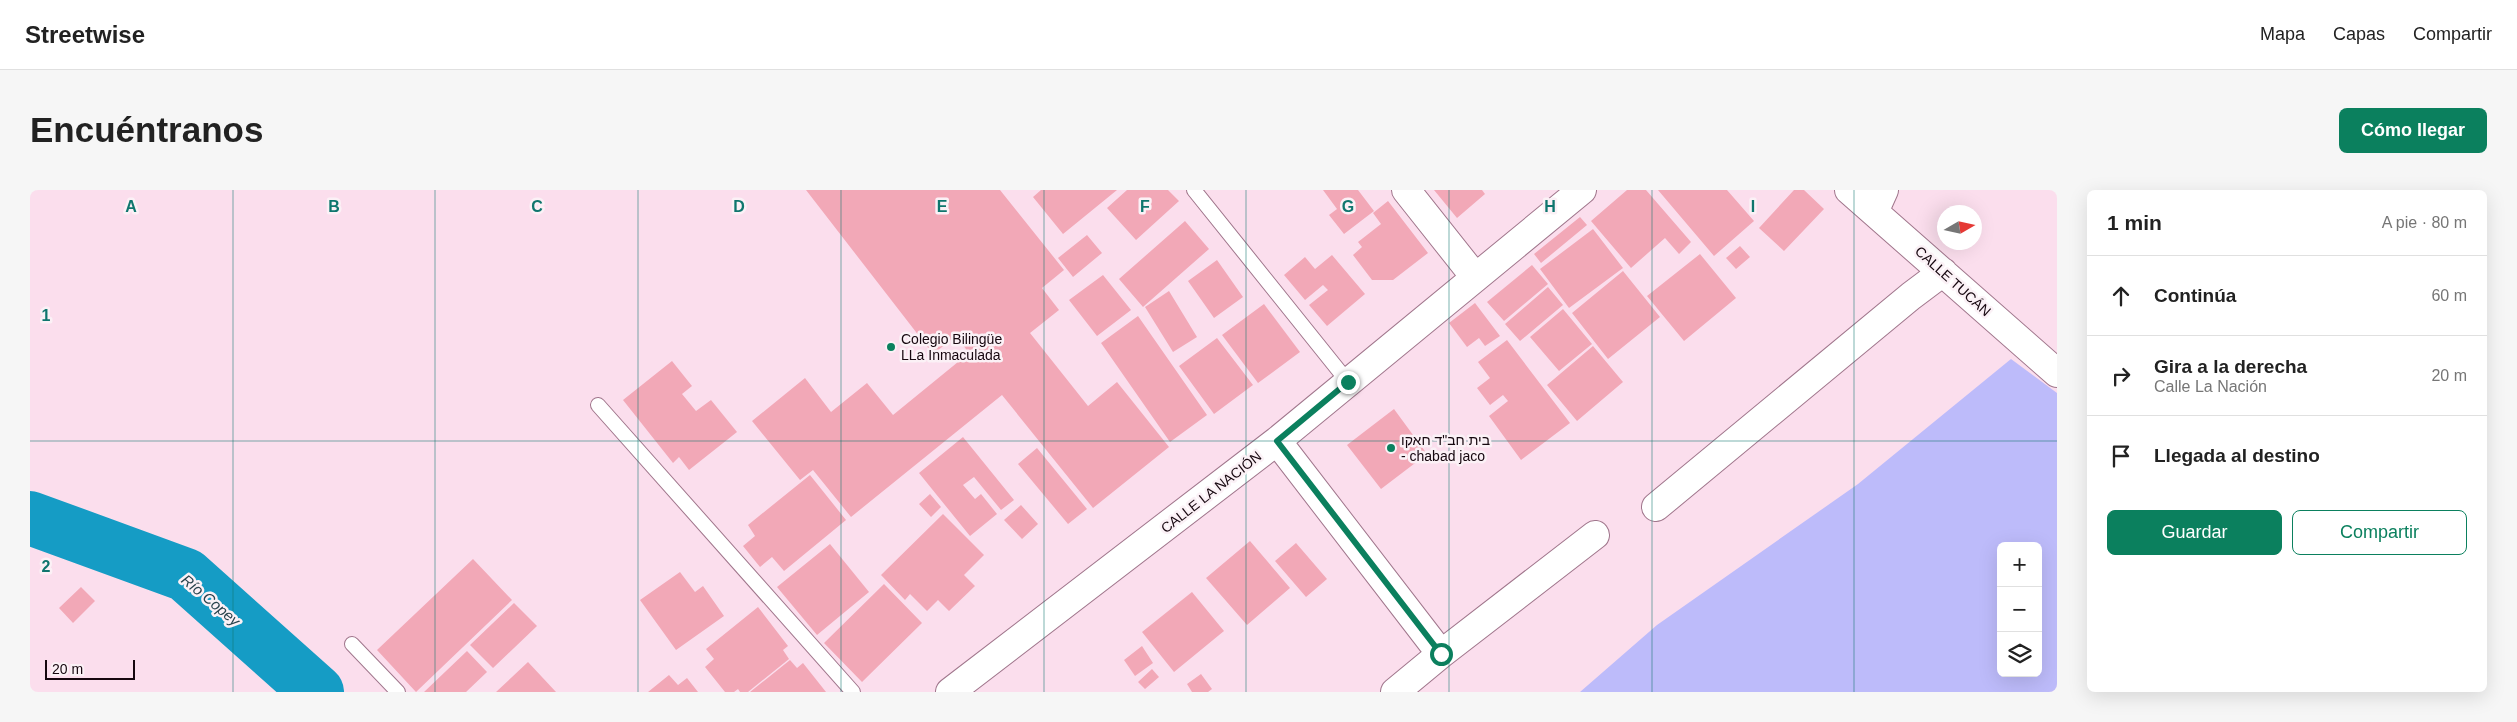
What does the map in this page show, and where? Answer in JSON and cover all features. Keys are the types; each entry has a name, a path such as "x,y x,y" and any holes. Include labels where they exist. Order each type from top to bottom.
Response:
{"street":[{"path":"1406,190 1475,277"},
{"name":"CALLE LA NACIÓN","path":"950,692 1277,441 1582,190"},
{"name":"CALLE TUCÁN","path":"1849,190 1879,200 1943,272 2057,373"},
{"path":"1656,507 1911,296 1943,272"},
{"path":"1277,441 1441,654"},
{"path":"1395,692 1595,535"}],"lane":[{"path":"1194,190 1348,382"},
{"path":"598,405 853,692"},
{"path":"352,644 398,692"}],"shaded area":[{"path":"2011,359 2057,393 2057,692 1580,692 1657,625 1858,484"}],"building":[{"path":"806,190 1000,190 1064,270 1042,288 1059,310 1030,333 1088,406 1117,382 1169,447 1093,508 1002,395 851,517 813,470 800,480 752,421 805,378 831,412 867,383 893,415 969,353 956,336 933,354"},
{"path":"1041,190 1117,190 1063,234 1033,197"},
{"path":"1127,190 1168,190 1179,201 1136,240 1107,208"},
{"path":"1323,190 1358,190 1374,211 1344,234 1329,215 1337,209"},
{"path":"1434,190 1482,190 1485,194 1457,218"},
{"path":"1627,190 1646,190 1691,242 1679,254 1665,238 1631,268 1591,221"},
{"path":"1658,190 1727,190 1754,221 1714,256"},
{"path":"1794,190 1804,190 1824,209 1784,251 1759,228"},
{"path":"1388,201 1428,253 1393,280 1372,280 1353,255 1362,247 1358,242 1381,224 1373,213"},
{"path":"1580,217 1587,225 1541,263 1534,254"},
{"path":"1185,221 1209,249 1143,307 1119,279"},
{"path":"1593,229 1623,268 1569,308 1540,269"},
{"path":"1087,235 1102,253 1073,277 1058,258"},
{"path":"1740,246 1750,257 1736,269 1726,258"},
{"path":"1700,254 1736,298 1684,341 1647,296"},
{"path":"1332,255 1365,294 1327,326 1309,305 1328,290 1323,285 1305,300 1284,275 1305,257 1315,269"},
{"path":"1217,260 1243,297 1214,318 1188,281"},
{"path":"1532,265 1548,284 1504,321 1487,302"},
{"path":"1623,271 1660,317 1608,359 1572,313"},
{"path":"1103,275 1131,310 1097,336 1069,300"},
{"path":"1548,287 1563,305 1520,341 1505,324"},
{"path":"1169,291 1197,337 1173,352 1145,307"},
{"path":"1475,303 1500,336 1485,346 1479,338 1467,347 1449,323"},
{"path":"1264,304 1300,352 1258,383 1222,335"},
{"path":"1563,309 1592,344 1559,371 1530,337"},
{"path":"1138,316 1207,415 1170,442 1101,343"},
{"path":"1217,338 1253,385 1214,414 1179,366"},
{"path":"1507,340 1570,423 1521,460 1489,416 1508,401 1503,395 1490,405 1477,388 1490,378 1478,362"},
{"path":"1593,346 1623,382 1577,421 1547,385"},
{"path":"672,361 692,386 682,394 696,411 711,400 737,432 689,470 679,457 673,463 623,400"},
{"path":"1394,409 1427,454 1381,489 1347,445"},
{"path":"963,437 1014,500 1001,510 974,477 963,485 975,499 981,494 997,514 970,536 919,473"},
{"path":"1037,448 1087,509 1068,524 1018,464"},
{"path":"810,475 846,520 784,571 772,557 760,567 743,546 755,536 748,525"},
{"path":"930,494 941,507 931,517 919,504"},
{"path":"1021,505 1038,524 1022,539 1004,520"},
{"path":"943,514 984,555 964,575 975,586 949,611 938,600 927,611 910,594 905,600 881,575"},
{"path":"1250,541 1290,588 1247,625 1206,578"},
{"path":"1296,543 1327,579 1306,597 1275,561"},
{"path":"830,544 869,592 817,635 777,587"},
{"path":"473,559 512,600 416,692 377,650"},
{"path":"680,572 695,592 703,586 724,616 676,650 640,600"},
{"path":"884,584 922,623 862,682 824,643"},
{"path":"81,587 95,601 73,623 59,608"},
{"path":"1192,592 1224,631 1174,672 1142,632"},
{"path":"514,603 537,626 493,668 470,645"},
{"path":"758,607 788,646 783,650 789,659 748,692 740,692 738,689 734,692 725,692 705,667 714,659 706,649"},
{"path":"1142,646 1153,663 1135,676 1124,660"},
{"path":"467,651 487,672 466,692 424,692"},
{"path":"790,660 797,668 803,663 826,692 750,692"},
{"path":"528,662 556,692 496,692"},
{"path":"1152,669 1159,677 1145,689 1138,682"},
{"path":"1201,674 1212,689 1208,692 1192,692 1187,684"},
{"path":"669,675 678,685 687,678 698,692 648,692"}],"waterway":[{"name":"Río Copey","path":"30,518 186,575 317,692"}],"place":[{"name":"Colegio Bilingüe LLa Inmaculada","path":"891,347"},
{"name":"בית חב\"ד חאקו - chabad jaco","path":"1391,448"}],"route":[{"path":"1348,382 1277,441 1441,654"}]}
